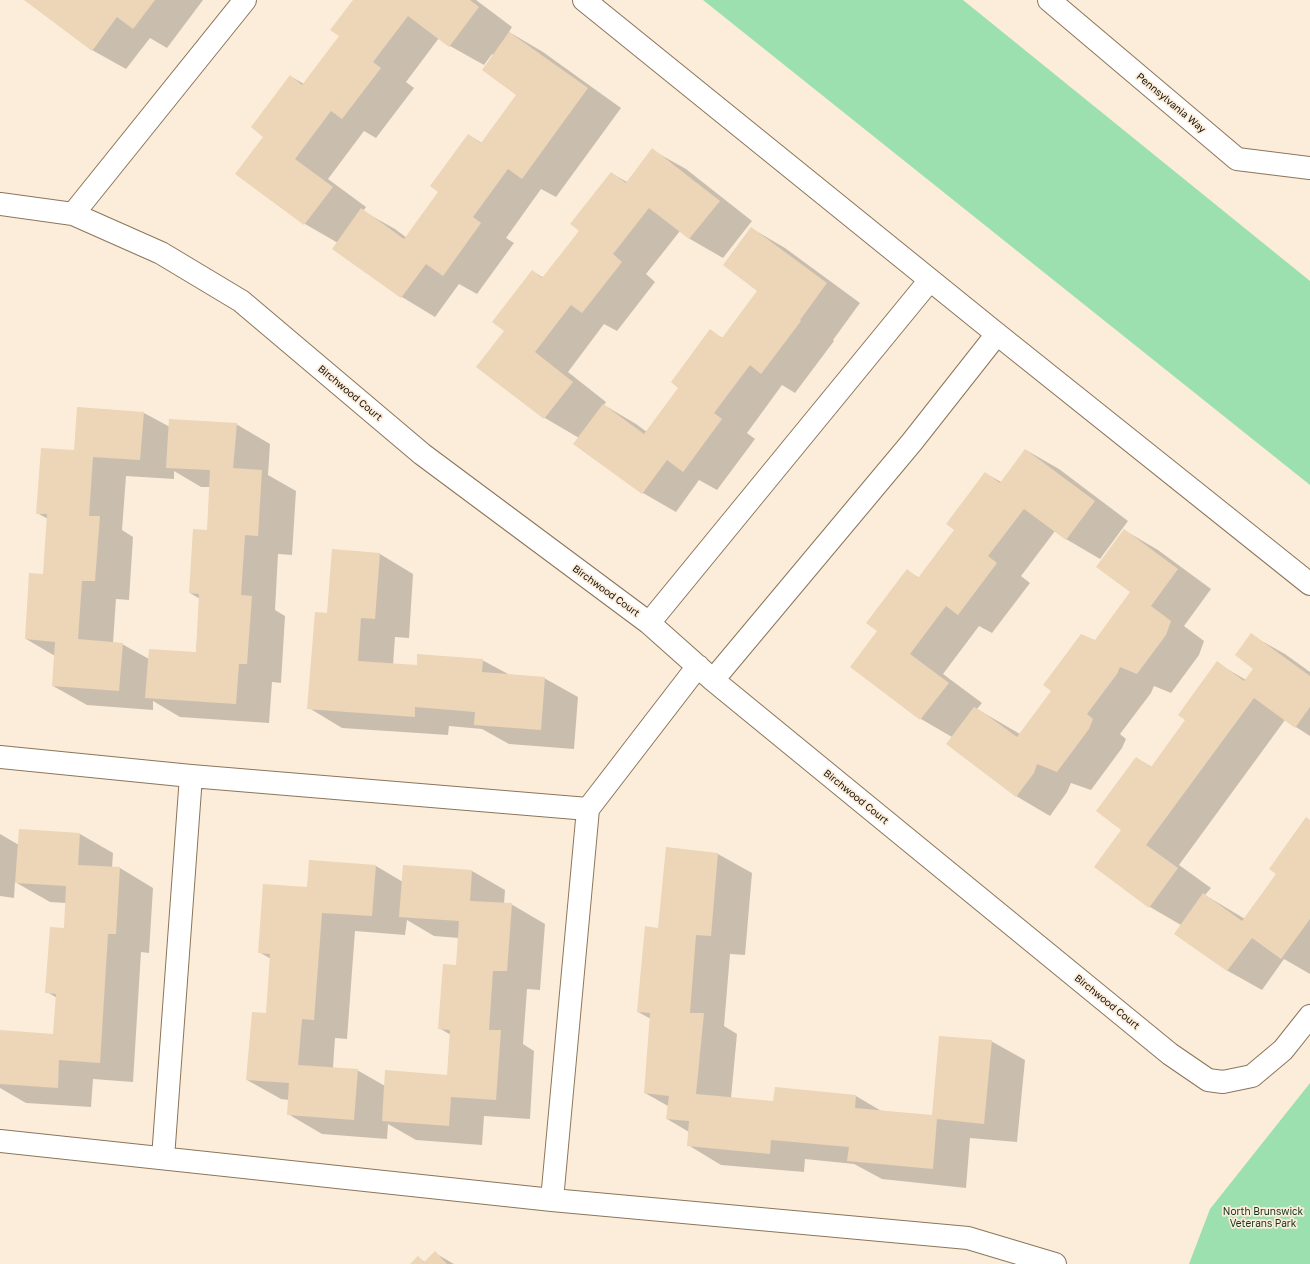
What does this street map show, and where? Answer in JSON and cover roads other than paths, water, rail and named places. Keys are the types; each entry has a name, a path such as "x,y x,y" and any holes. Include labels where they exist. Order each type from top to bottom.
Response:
{"street":[{"path":"73,214 245,0"},
{"path":"584,0 997,334 1310,584"},
{"name":"Pennsylvania Way","path":"1049,0 1237,158 1310,168"},
{"name":"Birchwood Court","path":"0,204 73,214 161,253 240,301 422,454 649,622 706,673 1170,1054 1208,1080 1223,1082 1252,1076 1283,1050 1310,1016"},
{"path":"649,622 930,280"},
{"path":"552,1200 588,809 706,673 912,442 997,334"},
{"path":"0,757 191,776 588,809"},
{"path":"163,1158 191,776"},
{"path":"0,1142 552,1200 968,1238 1055,1264"}],"park label":[{"name":"North Brunswick Veterans Park","path":"1263,1218"}]}
